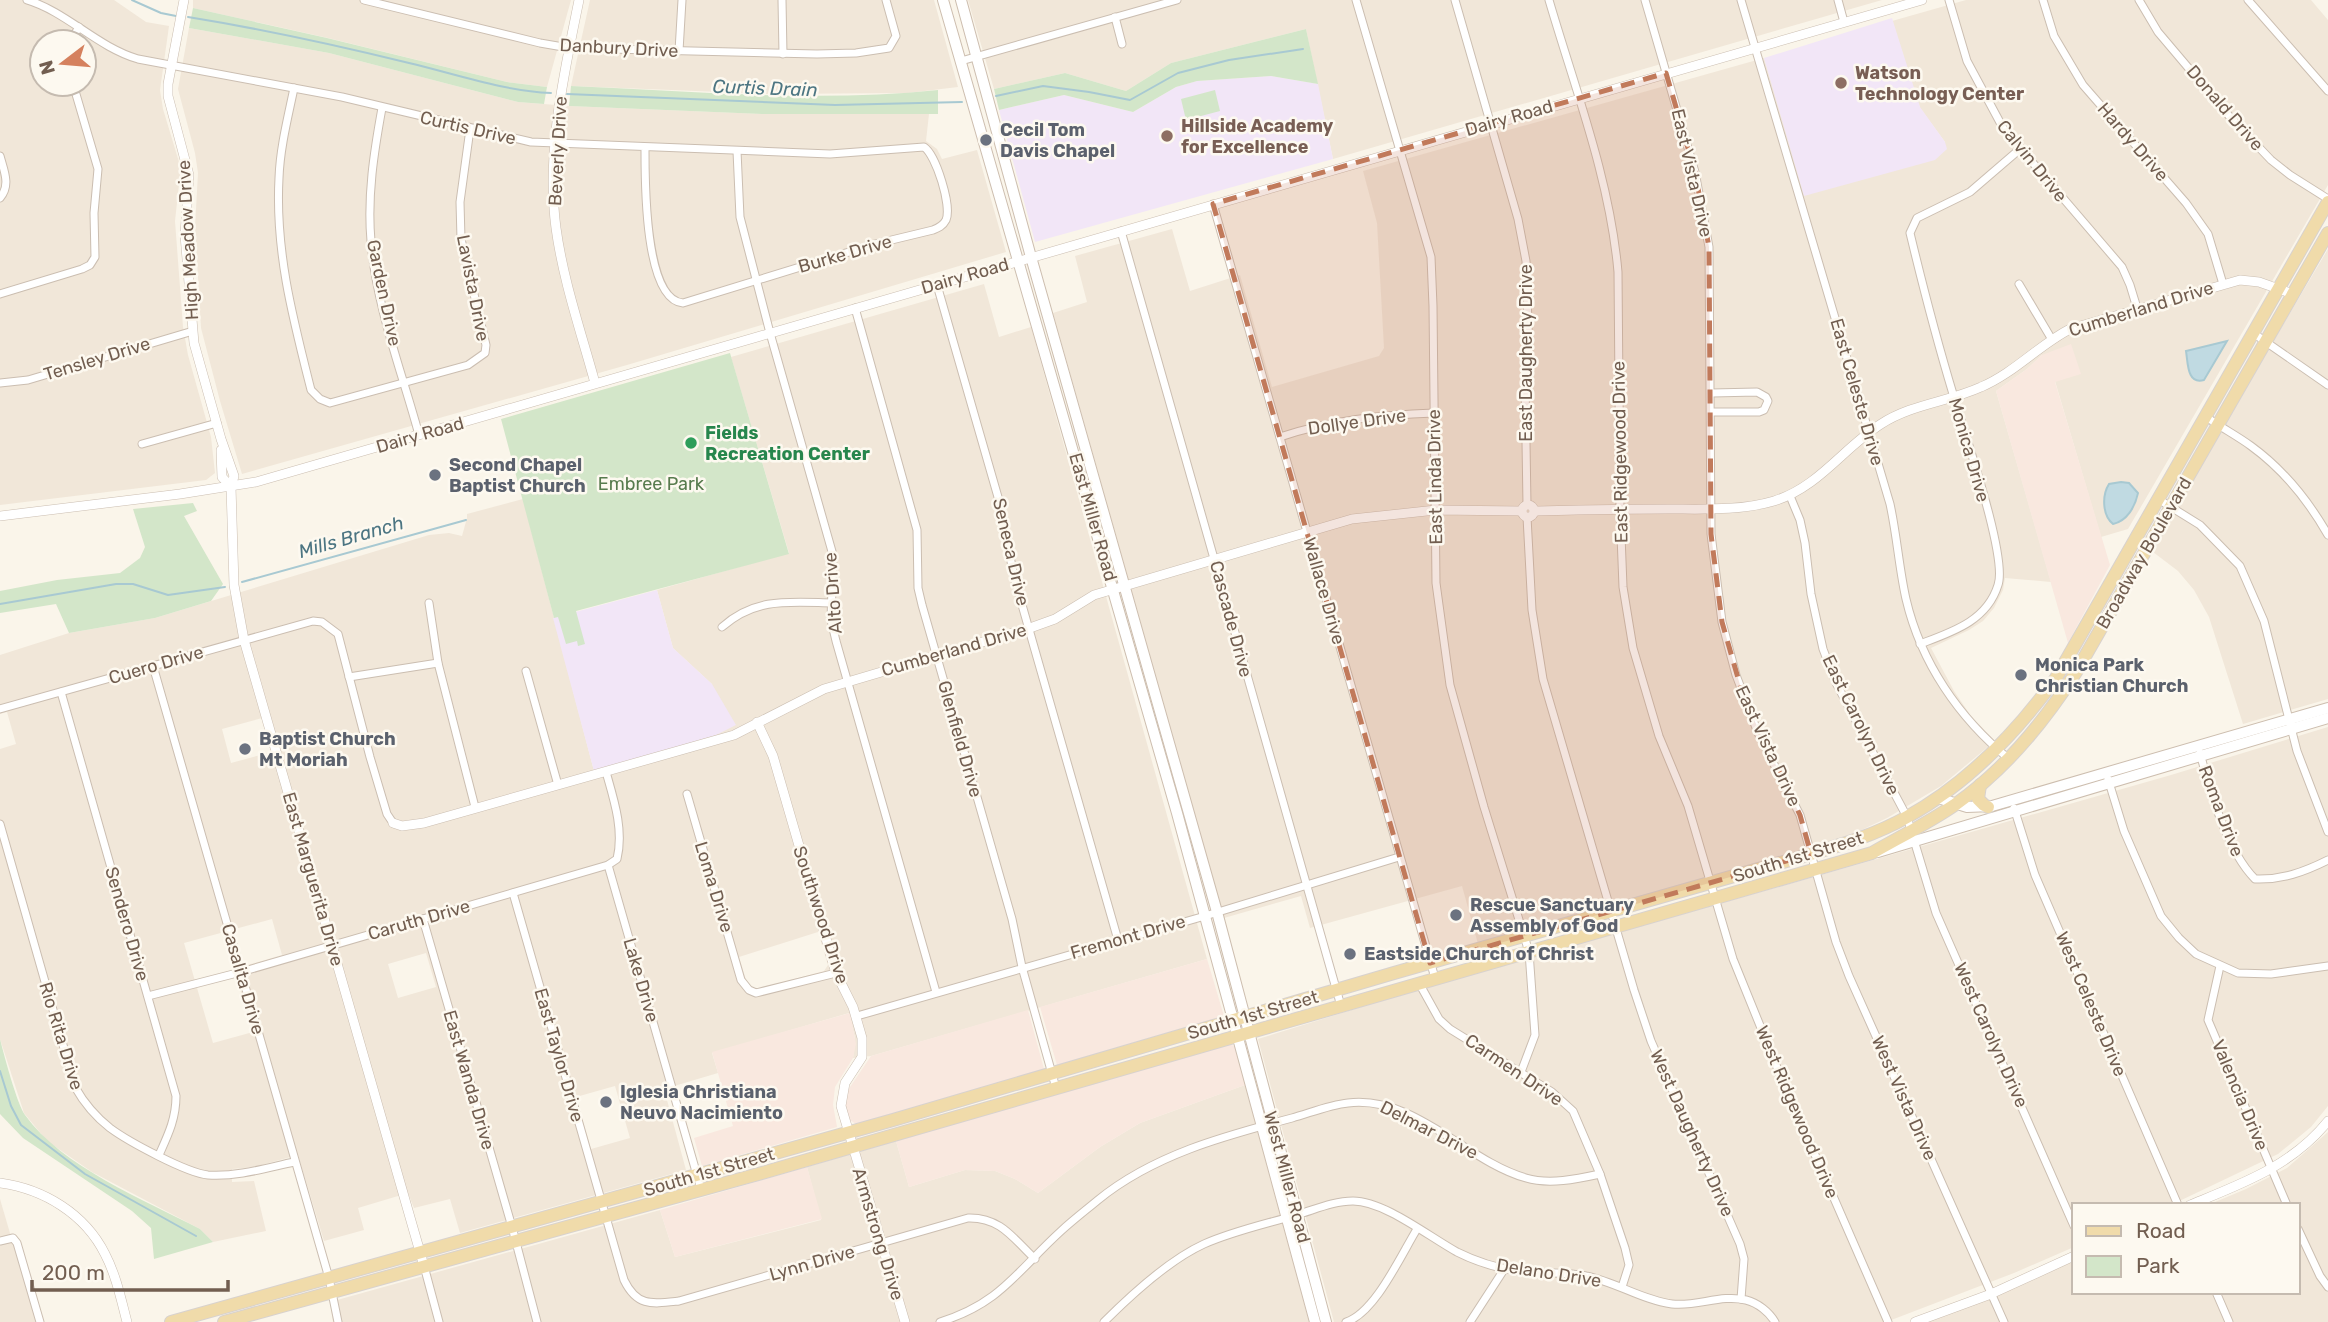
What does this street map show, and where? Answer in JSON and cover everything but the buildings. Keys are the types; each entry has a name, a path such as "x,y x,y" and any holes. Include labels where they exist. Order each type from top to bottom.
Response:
{"main road":[{"name":"East Miller Road","path":"943,0 1064,418 1119,588"},
{"name":"East Miller Road","path":"961,0 1076,415 1119,588 1165,750 1217,912 1239,1019"},
{"name":"Broadway Boulevard","path":"1911,830 1956,804 1980,785 2010,759 2048,713 2094,612 2328,201"},
{"name":"Broadway Boulevard","path":"1938,798 2010,737 2062,681 2106,618 2328,233"},
{"path":"1064,418 1076,415"},
{"path":"2094,612 2106,618"},
{"name":"South 1st Street","path":"222,1318 328,1278 847,1133 1864,837 1911,830 2109,783 2199,751 2290,724 2328,708"},
{"name":"South 1st Street","path":"2290,724 2328,718"},
{"name":"East Miller Road","path":"1165,750 1205,916 1243,1033"},
{"name":"South 1st Street","path":"171,1322 222,1318 332,1292 953,1118 1815,870 1872,853 1911,830 1938,798 1975,808 2014,806 2105,771 2199,751"},
{"path":"1980,785 1978,799 1983,806 1988,807"},
{"name":"West Miller Road","path":"1243,1033 1292,1216 1315,1322"},
{"path":"1156,1043 1160,1057"},
{"path":"949,1103 953,1118"},
{"name":"West Miller Road","path":"1292,1216 1326,1322"}],"street":[{"name":"Curtis Drive","path":"27,0 40,4 124,55 294,88 531,142 830,154 916,146 924,146 929,150"},
{"name":"High Meadow Drive","path":"184,0 168,96 189,175 185,235 194,343 234,476 231,487"},
{"name":"Danbury Drive","path":"364,0 569,48 783,54 830,54 889,48 896,36 886,0"},
{"name":"Beverly Drive","path":"579,0 561,89 555,144 553,202 563,267 595,383"},
{"path":"678,51 682,0"},
{"path":"782,0 783,54"},
{"path":"961,61 1177,0"},
{"name":"East Linda Drive","path":"1356,0 1431,257 1436,583 1450,685 1529,952 1535,1035 1521,1072"},
{"name":"East Daugherty Drive","path":"1455,0 1518,219 1526,261 1529,357 1525,380 1532,610 1543,679 1616,927"},
{"name":"East Ridgewood Drive","path":"1549,0 1608,202 1615,242 1618,272 1623,587 1633,648 1659,736 1688,806 1715,899"},
{"name":"East Vista Drive","path":"1645,0 1695,172 1709,247 1712,534 1720,612 1736,676 1758,733 1800,815 1815,870"},
{"name":"East Celeste Drive","path":"1741,0 1890,504 1906,602 1920,643 1937,677 1954,702 1980,734 2010,759"},
{"path":"1838,0 1844,22"},
{"name":"Dairy Road","path":"0,516 256,482 1922,0"},
{"name":"Calvin Drive","path":"1949,0 1967,61 2003,128 2122,267 2137,308"},
{"name":"Hardy Drive","path":"2043,0 2054,36 2083,85 2186,203 2208,234 2222,284"},
{"name":"Donald Drive","path":"2139,0 2158,32 2255,143 2290,175 2328,201"},
{"path":"2248,0 2328,92"},
{"path":"1115,17 1122,44"},
{"path":"294,88 279,176 278,227 289,304 311,390 320,399 330,403 405,382"},
{"path":"0,295 82,269 90,265 95,257 94,213 98,170 77,98"},
{"name":"Garden Drive","path":"382,108 372,164 370,240 384,310 419,435"},
{"name":"Lavista Drive","path":"405,382 468,365 485,353 486,345 461,239 460,202 470,129"},
{"name":"Burke Drive","path":"645,148 647,226 663,290 672,299 683,303 875,244 940,228 946,220 948,208 929,150"},
{"name":"Monica Drive","path":"1920,643 1956,630 1976,618 1990,603 2000,579 1995,542 1910,233 1917,218 1970,192 2020,149"},
{"name":"Alto Drive","path":"737,150 740,217 833,555 831,621 936,992"},
{"path":"0,156 7,188 0,198"},
{"name":"Wallace Drive","path":"1213,204 1435,978"},
{"name":"Cascade Drive","path":"1121,231 1341,1006"},
{"name":"Cumberland Drive","path":"393,823 402,827 424,823 734,735 814,693 847,681 1030,628 1055,619 1084,600 1119,588 1352,519 1436,510 1712,509 1748,507 1790,496 1813,482 1869,433 1897,415 1982,387 2004,374 2051,338 2070,328 2240,280 2259,282 2293,294"},
{"path":"2019,284 2051,338"},
{"name":"Seneca Drive","path":"937,285 1000,504 1008,552 1118,940"},
{"name":"Glenfield Drive","path":"855,308 917,530 918,588 935,655 1012,919 1022,967 1056,1088"},
{"name":"Tensley Drive","path":"0,383 29,380 193,331"},
{"path":"2253,334 2326,380"},
{"path":"1712,393 1757,392 1768,401 1764,410 1759,412 1712,412"},
{"name":"Dollye Drive","path":"1280,438 1340,421 1434,413"},
{"path":"2206,416 2272,462 2314,510 2328,535"},
{"path":"142,444 217,423"},
{"name":"East Marguerita Drive","path":"231,487 234,585 244,640 424,1266"},
{"name":"East Carolyn Drive","path":"1790,496 1800,520 1805,543 1811,594 1823,649 1836,682 1911,830"},
{"path":"2158,499 2200,525 2240,566 2264,621 2290,724 2328,832"},
{"path":"722,627 735,615 771,602 832,603"},
{"path":"429,603 438,663 475,807"},
{"name":"Cuero Drive","path":"0,709 313,621 322,622 338,634 349,677"},
{"path":"393,823 387,814 349,677 438,663"},
{"name":"Casalita Drive","path":"153,666 332,1292 338,1322"},
{"path":"526,671 558,785"},
{"name":"Sendero Drive","path":"61,692 176,1096 176,1112 159,1155"},
{"name":"Southwood Drive","path":"757,722 774,757 836,972 857,1016 862,1038 862,1057 845,1083 840,1100 851,1146"},
{"name":"Roma Drive","path":"2199,751 2216,804 2241,862 2255,879 2286,877 2307,871 2328,860"},
{"path":"2105,771 2124,831 2161,916 2196,954 2238,972 2271,974 2328,966"},
{"path":"606,772 616,808 619,832 617,859 608,865"},
{"name":"Loma Drive","path":"687,794 741,980 749,990 756,993 836,972"},
{"name":"West Celeste Drive","path":"2014,806 2035,874 2177,1203"},
{"name":"Rio Rita Drive","path":"0,824 81,1100 111,1129 188,1171 206,1175 228,1175 294,1161"},
{"name":"West Carolyn Drive","path":"1911,830 1936,913 2072,1221"},
{"name":"Fremont Drive","path":"857,1016 1399,857"},
{"name":"Caruth Drive","path":"148,996 241,972 608,865"},
{"name":"Lake Drive","path":"608,865 701,1189"},
{"name":"West Vista Drive","path":"1815,870 1849,976 2004,1322"},
{"name":"East Taylor Drive","path":"513,893 624,1280 635,1297 656,1304"},
{"name":"West Ridgewood Drive","path":"1715,899 1733,959 1778,1070 1888,1322"},
{"name":"East Wanda Drive","path":"423,919 537,1322"},
{"name":"West Daugherty Drive","path":"1616,927 1651,1041 1740,1244 1744,1259 1741,1299"},
{"name":"Valencia Drive","path":"2220,966 2208,1020 2286,1203"},
{"name":"Carmen Drive","path":"1419,982 1438,1019 1552,1092 1573,1111 1600,1174 1629,1265 1622,1287"},
{"name":"Delmar Drive","path":"940,1322 965,1314 995,1296 1060,1232 1101,1198 1171,1156 1210,1140 1346,1103 1372,1102 1392,1107 1528,1179 1562,1180 1600,1174"},
{"path":"2195,1203 2272,1169 2309,1142 2328,1121"},
{"name":"Armstrong Drive","path":"851,1146 905,1322"},
{"path":"0,1183 36,1192 55,1201 77,1217 95,1237 106,1255 127,1322"},
{"name":"Delano Drive","path":"1104,1322 1157,1276 1205,1244 1292,1216 1350,1201 1366,1202 1381,1208 1458,1253 1482,1263 1516,1271 1583,1275 1672,1304 1741,1299"},
{"name":"Lynn Drive","path":"656,1304 679,1301 968,1218 990,1220 1000,1226 1035,1259"},
{"path":"1346,1322 1360,1316 1373,1302 1417,1229"},
{"path":"2300,1233 2328,1287"},
{"path":"4,1239 13,1238 17,1243 40,1322"},
{"path":"1915,1322 1991,1294 2072,1257"},
{"path":"424,1266 439,1322"},
{"path":"1471,1322 1505,1268"},
{"path":"2218,1294 2230,1322"},
{"path":"1741,1299 1761,1307 1775,1322"}],"highlighted area":[{"path":"1666,73 1695,172 1709,247 1711,534 1722,622 1744,699 1800,815 1811,854 1430,963 1213,204"}],"shaded area":[{"path":"0,0 114,0 146,22 169,26 160,90 179,162 175,221 183,327 211,437 215,473 206,480 0,505"},
{"path":"193,0 571,0 547,87 507,82 193,8"},
{"path":"590,0 934,0 958,87 908,93 769,94 571,86"},
{"path":"968,0 1882,0 1333,159 1306,29 1171,63 1126,91 1065,73 994,89"},
{"path":"1966,0 2311,0 2328,20 2328,185 2128,529 2101,537 2055,381 2042,355 1996,391 2051,582 2005,578 2003,590 1994,608 1983,621 1931,648 1971,716 1995,741 1941,786 1887,818 1851,835 1478,944 1462,886 1310,928 1301,896 1224,918 1053,313 1087,302 1075,256 1172,229 1190,291 1240,275 1272,387 1379,356 1384,348 1377,223 1363,171 1764,58 1805,195 1945,142 1920,108 1892,21"},
{"name":"Watson Technology Center","path":"1892,18 1920,107 1945,142 1947,149 1935,160 1804,196 1764,58"},
{"path":"189,28 329,53 518,102 762,114 929,114 926,141 937,149 942,159 977,150 1006,252 627,365 242,474 201,328 195,227 198,173 178,89"},
{"name":"Hillside Academy for Excellence","path":"1271,76 1318,84 1333,159 1035,242 999,110 1064,95 1133,112 1176,87 1197,81"},
{"path":"2328,249 2328,699 2243,724 2209,617 2194,590 2178,571 2153,552"},
{"path":"984,284 999,337 1031,327 1207,959 871,1056 853,1058 855,1038 849,1013 712,1053 718,1073 664,1089 686,1170 460,1233 450,1199 414,1208 408,1193 358,1208 364,1230 324,1241 298,1155 254,1167 232,1169 232,1182 254,1181 266,1231 213,1242 200,1229 92,1172 47,1141 24,1113 0,1039 0,749 16,744 7,712 0,714 0,655 69,633 155,618 429,535 449,533 462,536 467,514 523,499 594,771 712,684 673,648 657,590 789,553 731,357","holes":["262,718 271,752 231,763 222,729","272,919 282,955 234,969 253,1032 213,1043 184,943","818,932 828,965 824,971 757,989 748,986 739,957","426,953 436,987 398,998 388,964","615,1086 630,1138 591,1149 576,1097"]},
{"path":"2071,344 2081,374 2055,382 2110,565 2068,643 1996,391 2042,355"},
{"path":"657,590 673,648 712,684 736,725 716,735 594,771 553,618"},
{"path":"2328,727 2328,1106 2311,1127 2278,1154 2175,1203 2072,1203 2072,1248 1886,1322 1334,1322 1258,1039 1400,995 2171,775"},
{"path":"1207,959 1224,1016 1057,1065 1040,1007"},
{"path":"1028,1010 1044,1069 1042,1071 856,1124 850,1120 845,1105 848,1090 871,1056"},
{"path":"850,1013 856,1044 853,1058 835,1087 833,1105 837,1127 702,1166 694,1138 733,1126 712,1052"},
{"path":"1230,1044 1236,1047 1245,1085 1140,1123 1100,1147 1038,1193 995,1171 965,1170 909,1187 896,1141"},
{"path":"1245,1085 1309,1322 333,1322 330,1302 660,1210 675,1257 821,1220 807,1167 896,1141 909,1187 965,1170 995,1171 1038,1193 1100,1147 1140,1123"},
{"path":"2328,1132 2328,1322 1921,1322 2072,1260 2072,1294 2300,1294 2300,1203 2213,1203 2287,1168"},
{"path":"807,1167 822,1219 675,1257 660,1210"},
{"path":"0,1199 36,1322 0,1322"}],"green space":[{"path":"193,8 507,82 547,87 544,104 518,102 329,53 189,28"},
{"path":"1306,29 1318,84 1271,76 1197,81 1176,87 1133,112 1064,95 999,110 994,89 1065,73 1126,91 1171,63"},
{"path":"571,86 801,96 938,90 938,114 762,114 569,106"},
{"path":"1215,90 1220,111 1186,120 1181,99"},
{"name":"Embree Park","path":"730,353 789,554 576,611 585,644 578,646 577,641 566,644 558,617 554,618 501,419"},
{"path":"193,503 197,511 184,516 223,584 211,601 155,618 69,633 56,604 0,613 0,591 57,580 120,573 140,558 145,547 133,509"},
{"path":"0,1039 22,1109 41,1134 82,1166 200,1229 213,1242 154,1259 151,1228 132,1211 23,1138 0,1114"}],"water":[{"path":"2227,341 2204,380 2194,379 2189,372 2186,351"},
{"path":"2129,483 2138,493 2130,513 2113,524 2105,510 2105,494 2109,484"}],"waterway":[{"name":"Curtis Drain","path":"132,0 161,13 176,16"},
{"name":"Curtis Drain","path":"188,17 327,44 497,86 551,93"},
{"name":"Curtis Drain","path":"996,96 1043,86 1130,100 1178,73 1229,60 1303,49"},
{"name":"Curtis Drain","path":"567,94 835,105 962,102"},
{"name":"Mills Branch","path":"242,582 466,520"},
{"name":"Mills Branch","path":"0,604 116,584 133,584 168,595 225,587"},
{"path":"0,1071 11,1106 21,1125 85,1174 196,1236"}],"place":[{"name":"Watson Technology Center","path":"1841,83"},
{"name":"Hillside Academy for Excellence","path":"1167,136"},
{"name":"Cecil Tom Davis Chapel","path":"986,140"},
{"name":"Fields Recreation Center","path":"691,443"},
{"name":"Second Chapel Baptist Church","path":"435,475"},
{"name":"Monica Park Christian Church","path":"2021,675"},
{"name":"Baptist Church Mt Moriah","path":"245,749"},
{"name":"Rescue Sanctuary Assembly of God","path":"1456,915"},
{"name":"Eastside Church of Christ","path":"1350,954"},
{"name":"Iglesia Christiana Neuvo Nacimiento","path":"606,1102"}]}
